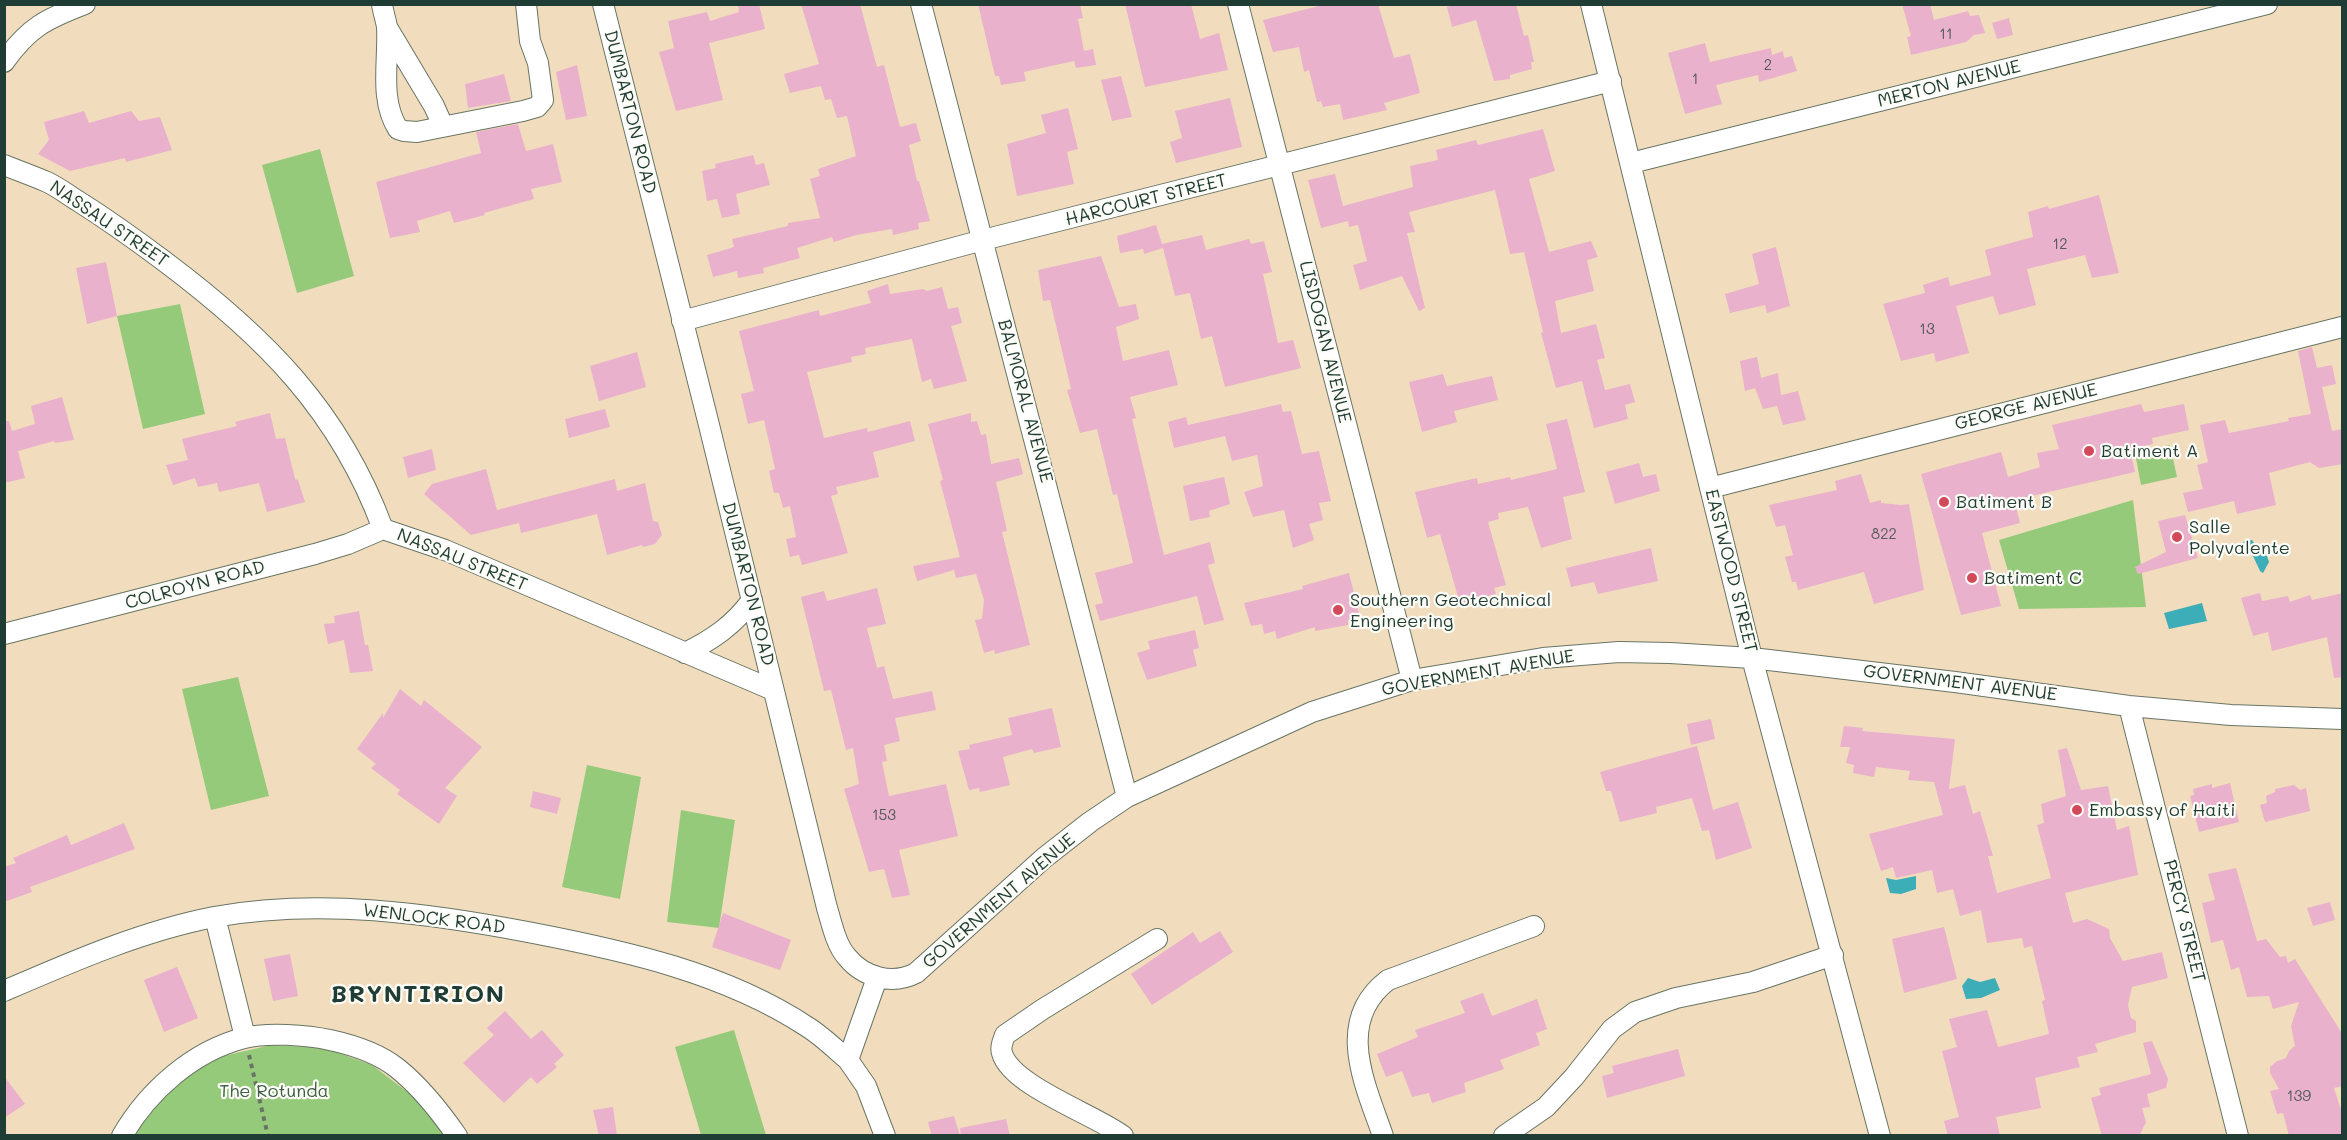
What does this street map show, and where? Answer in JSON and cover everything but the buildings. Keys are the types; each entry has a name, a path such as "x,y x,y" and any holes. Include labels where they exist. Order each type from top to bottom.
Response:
{"street":[{"path":"4,62 30,30 57,15 85,4"},
{"path":"382,4 387,26 387,94 393,120 398,129 417,132 523,111 537,107 543,100 538,63 530,41 526,4"},
{"name":"DUMBARTON ROAD","path":"603,4 827,908 846,957 861,970 877,978"},
{"name":"BALMORAL AVENUE","path":"921,4 1127,797"},
{"name":"LISDOGAN AVENUE","path":"1238,4 1412,681"},
{"name":"EASTWOOD STREET","path":"1591,4 1752,658 1880,1136"},
{"name":"MERTON AVENUE","path":"1631,162 2267,4"},
{"path":"387,26 434,106 443,126"},
{"name":"HARCOURT STREET","path":"682,321 983,240 1611,81"},
{"name":"NASSAU STREET","path":"4,165 48,183 122,229 206,292 254,334 304,387 344,445 367,487 383,529 445,550 773,690"},
{"name":"GEORGE AVENUE","path":"1710,488 2343,327"},
{"name":"COLROYN ROAD","path":"4,634 315,554 348,544 383,529"},
{"path":"685,653 717,636 738,617 752,600"},
{"name":"GOVERNMENT AVENUE","path":"877,978 896,980 916,973 1044,858 1127,797 1312,712 1366,693 1412,681 1543,658 1619,652 1670,653 1752,658 1955,682 2129,706 2231,715 2343,719"},
{"name":"PERCY STREET","path":"2129,706 2238,1136"},
{"name":"WENLOCK ROAD","path":"4,991 113,947 180,925 215,917 297,909 370,909 465,920 590,944 694,972 761,1001 806,1026 848,1060"},
{"path":"215,917 245,1037"},
{"path":"1383,1136 1359,1059 1358,1023 1367,1001 1377,988 1388,980 1534,926"},
{"path":"1123,1136 1039,1090 1016,1072 1004,1057 1001,1050 1002,1042 1005,1035 1043,1009 1157,939"},
{"path":"1504,1136 1546,1107 1574,1077 1612,1029 1635,1012 1676,998 1753,982 1833,956"},
{"path":"877,978 848,1060 866,1086 885,1136"},
{"path":"122,1136 147,1099 193,1060 245,1037 303,1035 354,1045 395,1067 432,1100 457,1136"}],"path":[{"path":"245,1037 268,1136"}],"green space":[{"path":"320,149 354,276 297,293 262,165"},
{"path":"180,304 205,414 143,429 117,316"},
{"path":"2170,445 2177,477 2141,485 2135,453"},
{"path":"2133,500 2146,607 2019,609 1999,540"},
{"path":"238,677 269,796 211,810 182,689"},
{"path":"587,765 641,777 620,899 562,887"},
{"path":"681,810 735,820 719,928 667,922"},
{"path":"734,1030 766,1135 701,1135 675,1047"},
{"name":"The Rotunda","path":"271,1045 325,1048 372,1065 422,1103 443,1135 135,1136 146,1114 178,1080 219,1057"}],"water":[{"path":"2252,540 2267,556 2269,562 2263,573 2253,556 2242,547 2244,541"},
{"path":"2202,603 2207,621 2169,629 2164,613"},
{"path":"1916,876 1916,889 1901,894 1890,893 1886,878 1896,880"},
{"path":"1968,978 1980,982 1995,978 2000,990 1981,998 1966,999 1962,986"}],"place":[{"name":"Batiment A","path":"2089,451"},
{"name":"Batiment B","path":"1944,502"},
{"name":"Salle Polyvalente","path":"2177,537"},
{"name":"Batiment C","path":"1972,578"},
{"name":"Southern Geotechnical Engineering","path":"1338,610"},
{"name":"Embassy of Haiti","path":"2077,810"}],"district":[{"name":"BRYNTIRION","path":"418,995"}]}
